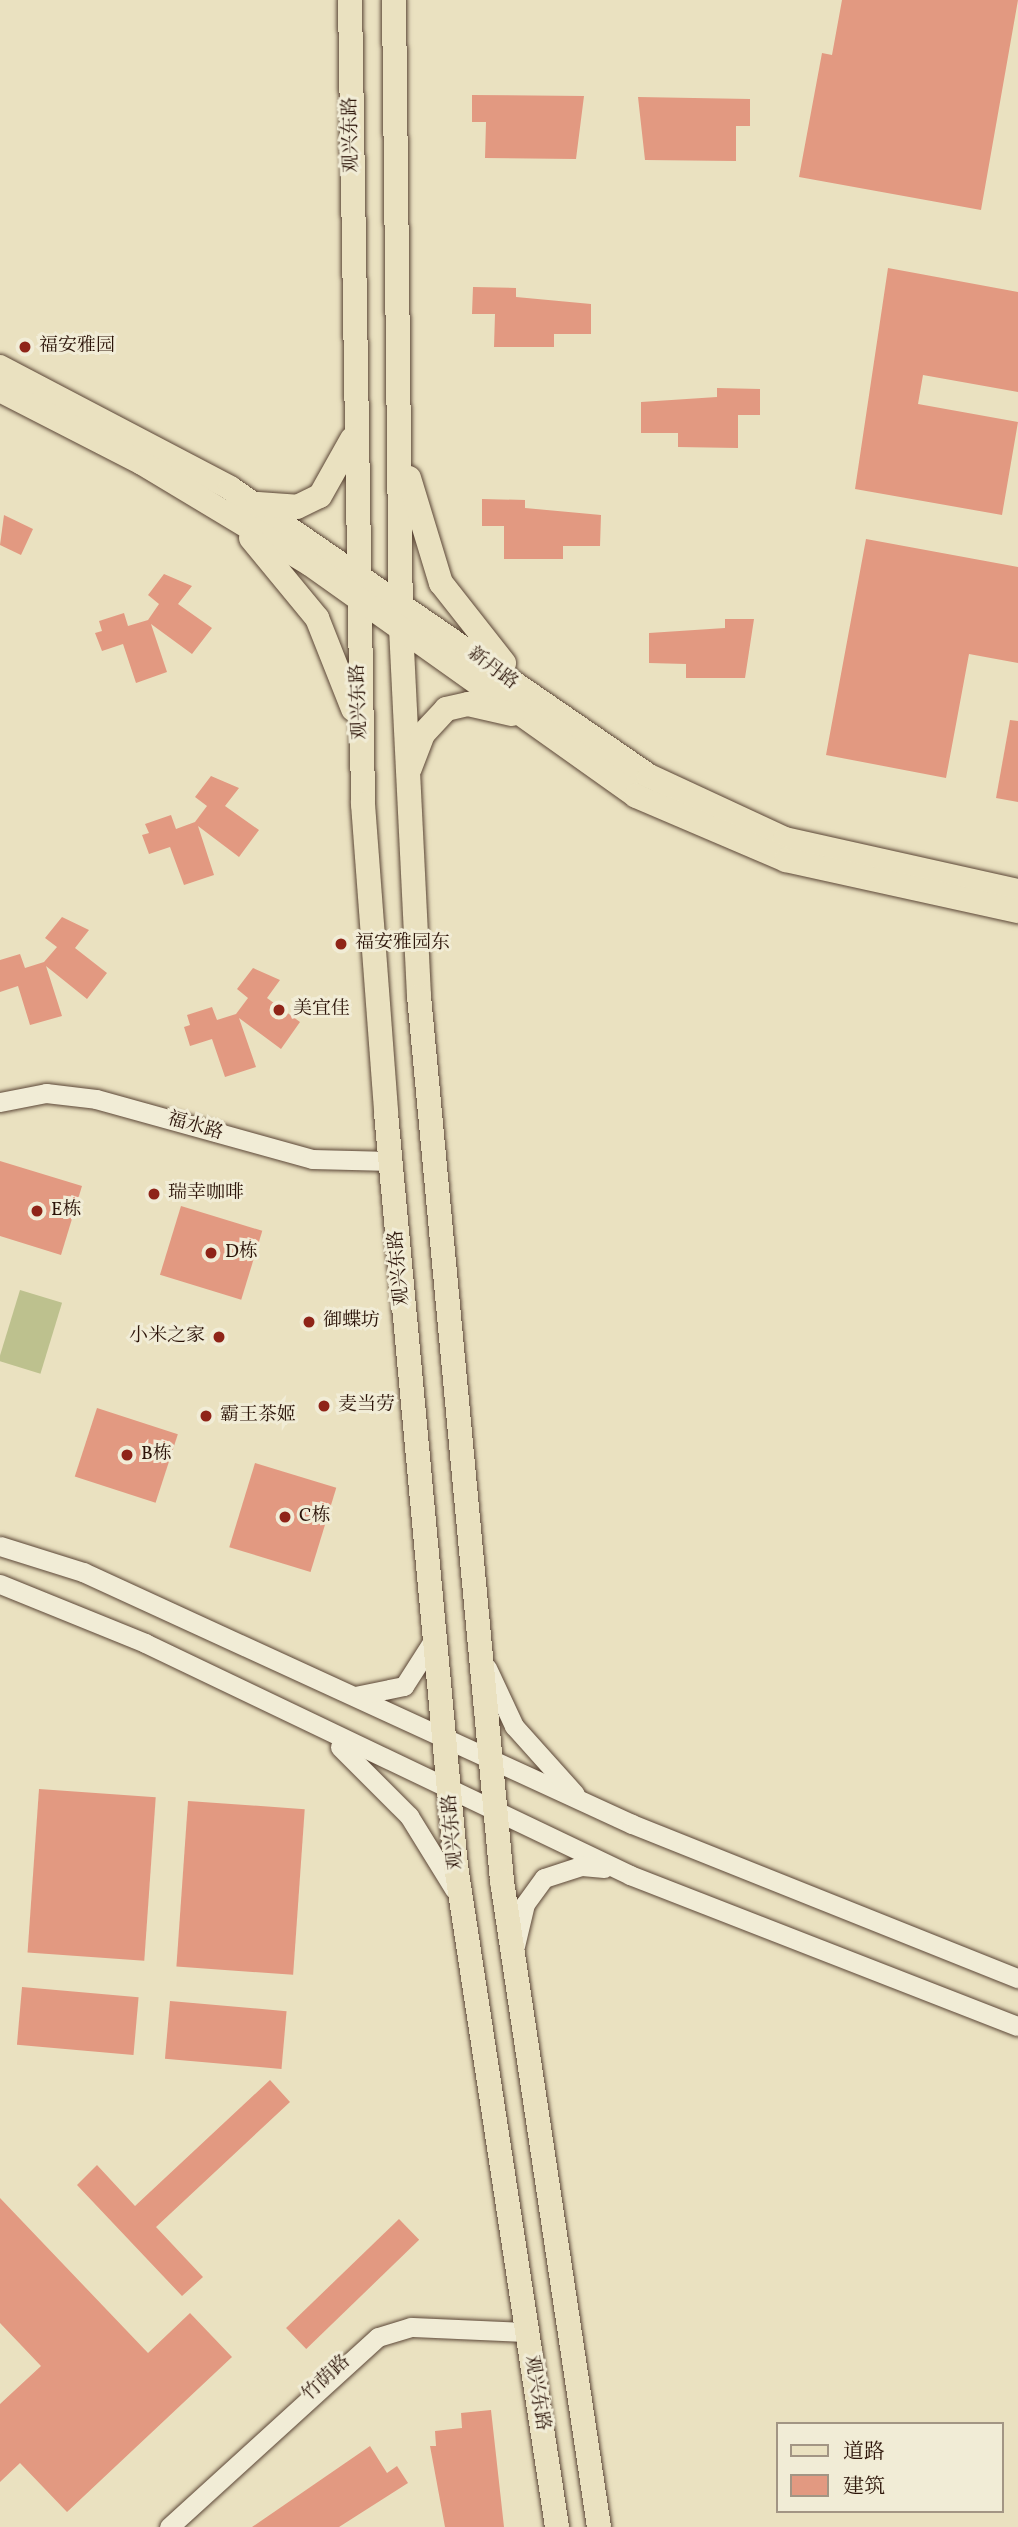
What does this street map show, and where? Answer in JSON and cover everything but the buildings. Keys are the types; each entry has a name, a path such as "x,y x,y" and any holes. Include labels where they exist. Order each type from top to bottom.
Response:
{"main road":[{"name":"观兴东路","path":"350,0 360,738 391,1161 434,1639 463,1912 557,2527"},
{"path":"394,0 401,628 407,779 425,1063 495,1813 513,1958 599,2527"},
{"name":"新丹路","path":"0,367 252,503 401,603 576,731 649,776 785,839 1018,891"},
{"name":"新丹路","path":"0,390 217,507 358,597 636,796 711,832 869,881 1018,911"},
{"path":"252,503 283,509 320,496 337,475 357,418"},
{"path":"398,430 430,558 453,604 576,731"},
{"path":"217,507 272,559 317,618 360,738"},
{"path":"407,779 423,734 446,709 481,706 524,718"}],"street":[{"name":"福水路","path":"0,1102 46,1093 96,1099 322,1161 391,1161"},
{"path":"0,1546 83,1572 489,1762 1018,1978"},
{"path":"0,1584 145,1643 311,1726 630,1875 1018,2026"},
{"path":"349,1696 377,1696 404,1686 434,1639"},
{"path":"477,1642 514,1726 589,1805"},
{"path":"311,1726 348,1753 410,1816 443,1865 463,1912"},
{"path":"513,1958 525,1904 544,1878 582,1866 630,1875"},
{"name":"竹荫路","path":"169,2527 377,2337 411,2327 527,2332"}],"green space":[{"path":"20,1290 62,1303 40,1374 0,1361"}],"place":[{"name":"福安雅园","path":"25,347"},
{"name":"福安雅园东","path":"341,944"},
{"name":"美宜佳","path":"279,1010"},
{"name":"瑞幸咖啡","path":"154,1194"},
{"name":"E栋","path":"37,1211"},
{"name":"D栋","path":"211,1253"},
{"name":"御蝶坊","path":"309,1322"},
{"name":"小米之家","path":"219,1337"},
{"name":"麦当劳","path":"324,1406"},
{"name":"霸王茶姬","path":"206,1416"},
{"name":"B栋","path":"127,1455"},
{"name":"C栋","path":"285,1517"}]}
